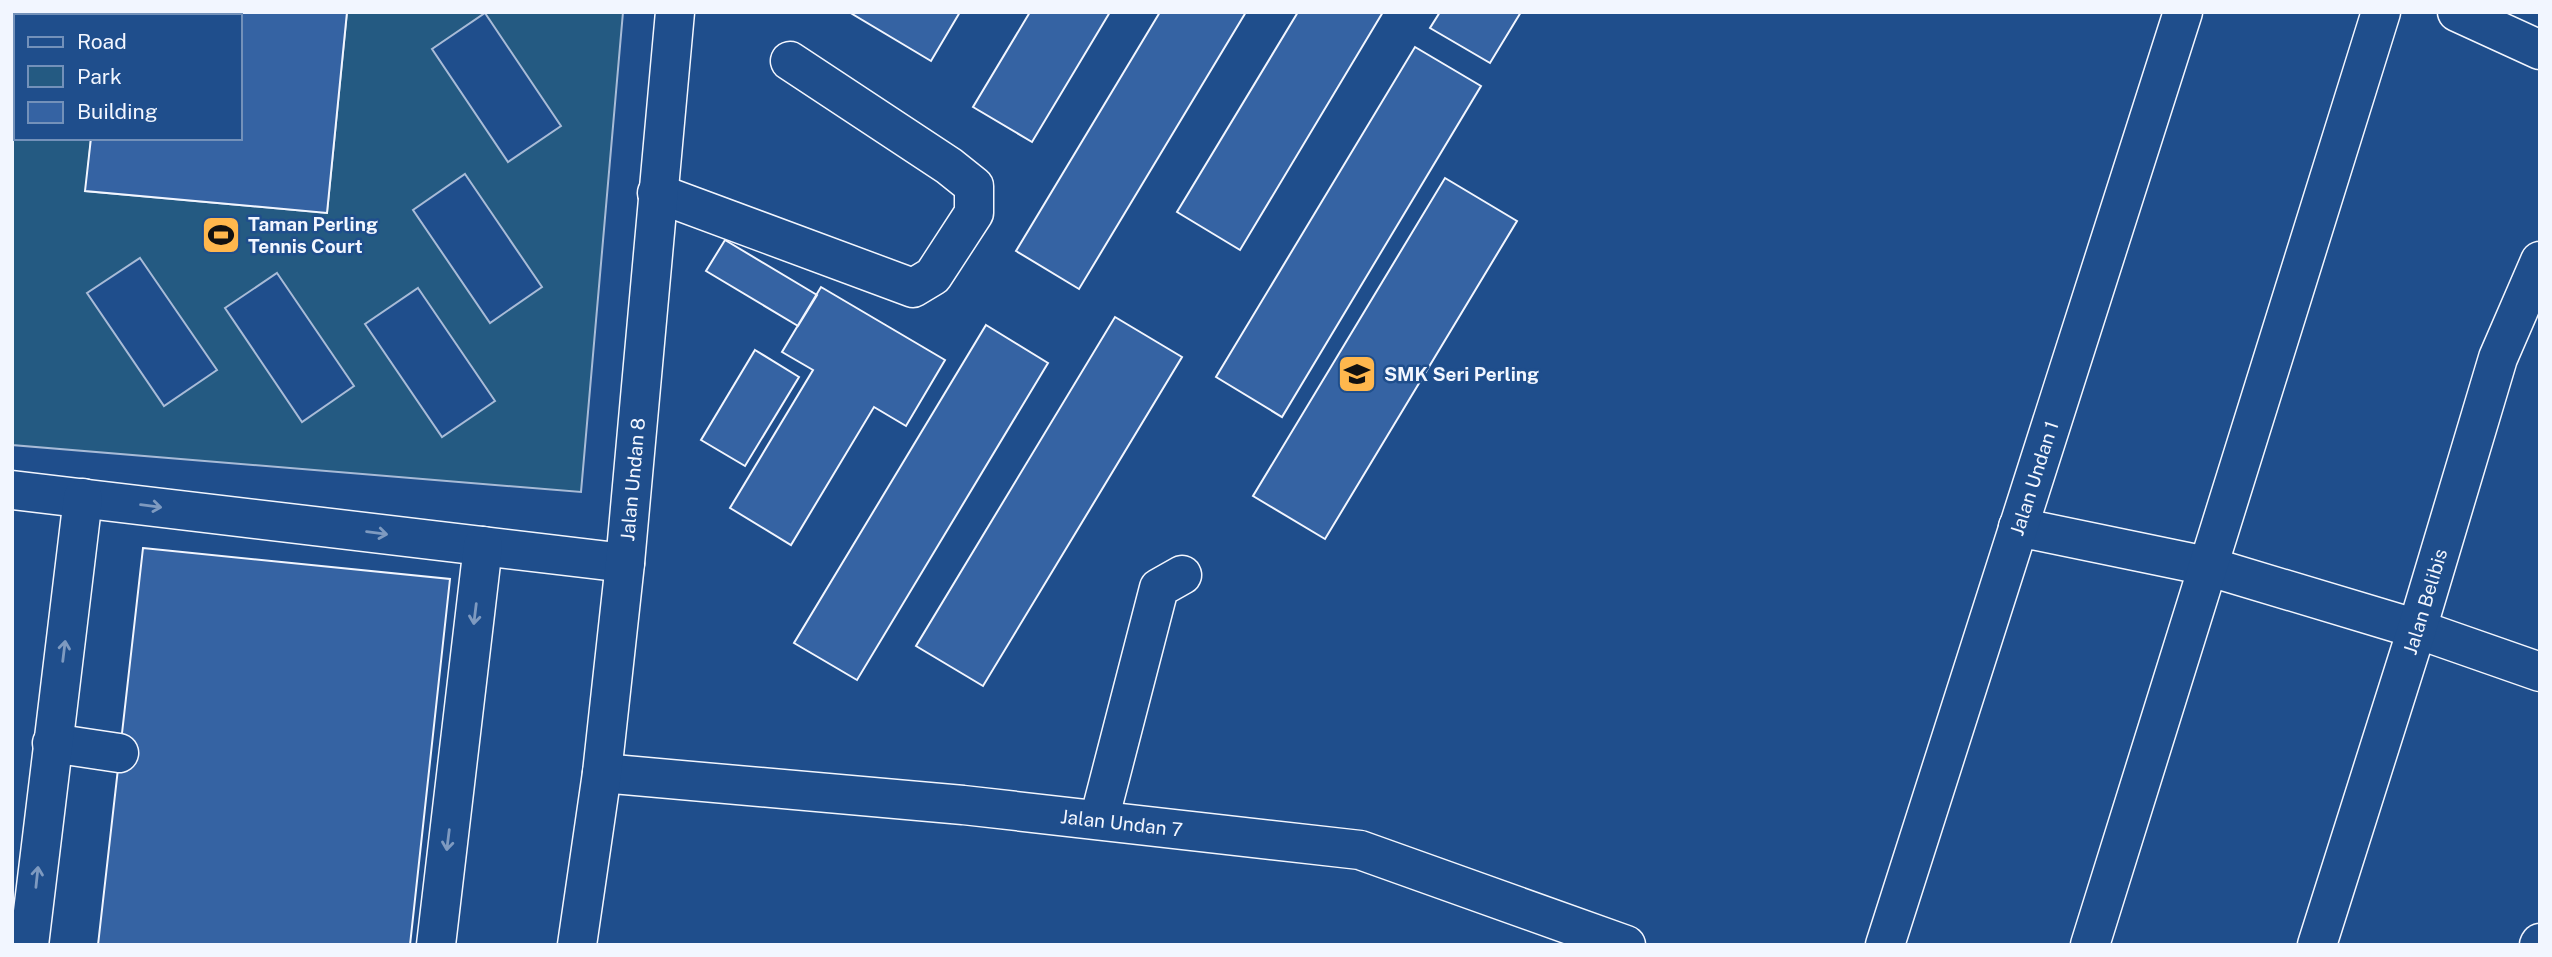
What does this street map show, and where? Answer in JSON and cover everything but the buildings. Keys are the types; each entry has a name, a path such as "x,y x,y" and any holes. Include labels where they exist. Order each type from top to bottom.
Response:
{"street":[{"name":"Jalan Undan 8","path":"577,945 602,773 625,563 674,12"},
{"name":"Jalan Undan 1","path":"1885,945 2183,12"},
{"path":"2090,945 2381,12"},
{"path":"2457,12 2540,50"},
{"path":"657,193 913,288 933,276 974,213 974,186 949,166 790,61"},
{"name":"Jalan Belibis","path":"2317,945 2417,629 2498,358 2540,261"},
{"path":"12,490 625,563"},
{"path":"29,945 83,498"},
{"path":"2018,527 2207,566 2417,629 2540,672"},
{"path":"436,945 483,546"},
{"path":"1099,820 1159,588 1182,575"},
{"path":"52,743 119,753"},
{"name":"Jalan Undan 7","path":"602,773 963,804 1360,850 1626,945"}],"green space":[{"name":"Taman Perling Tennis Court","path":"347,12 623,12 581,492 12,445 12,126 14,140 91,140 86,191 327,213","holes":["485,13 561,126 508,162 432,49","465,174 542,287 490,323 413,210","140,258 217,370 164,406 87,293","277,273 354,386 302,422 225,308","418,288 495,401 442,437 365,324"]}],"place":[{"name":"Taman Perling Tennis Court","path":"221,235"},
{"name":"SMK Seri Perling","path":"1357,374"}]}
